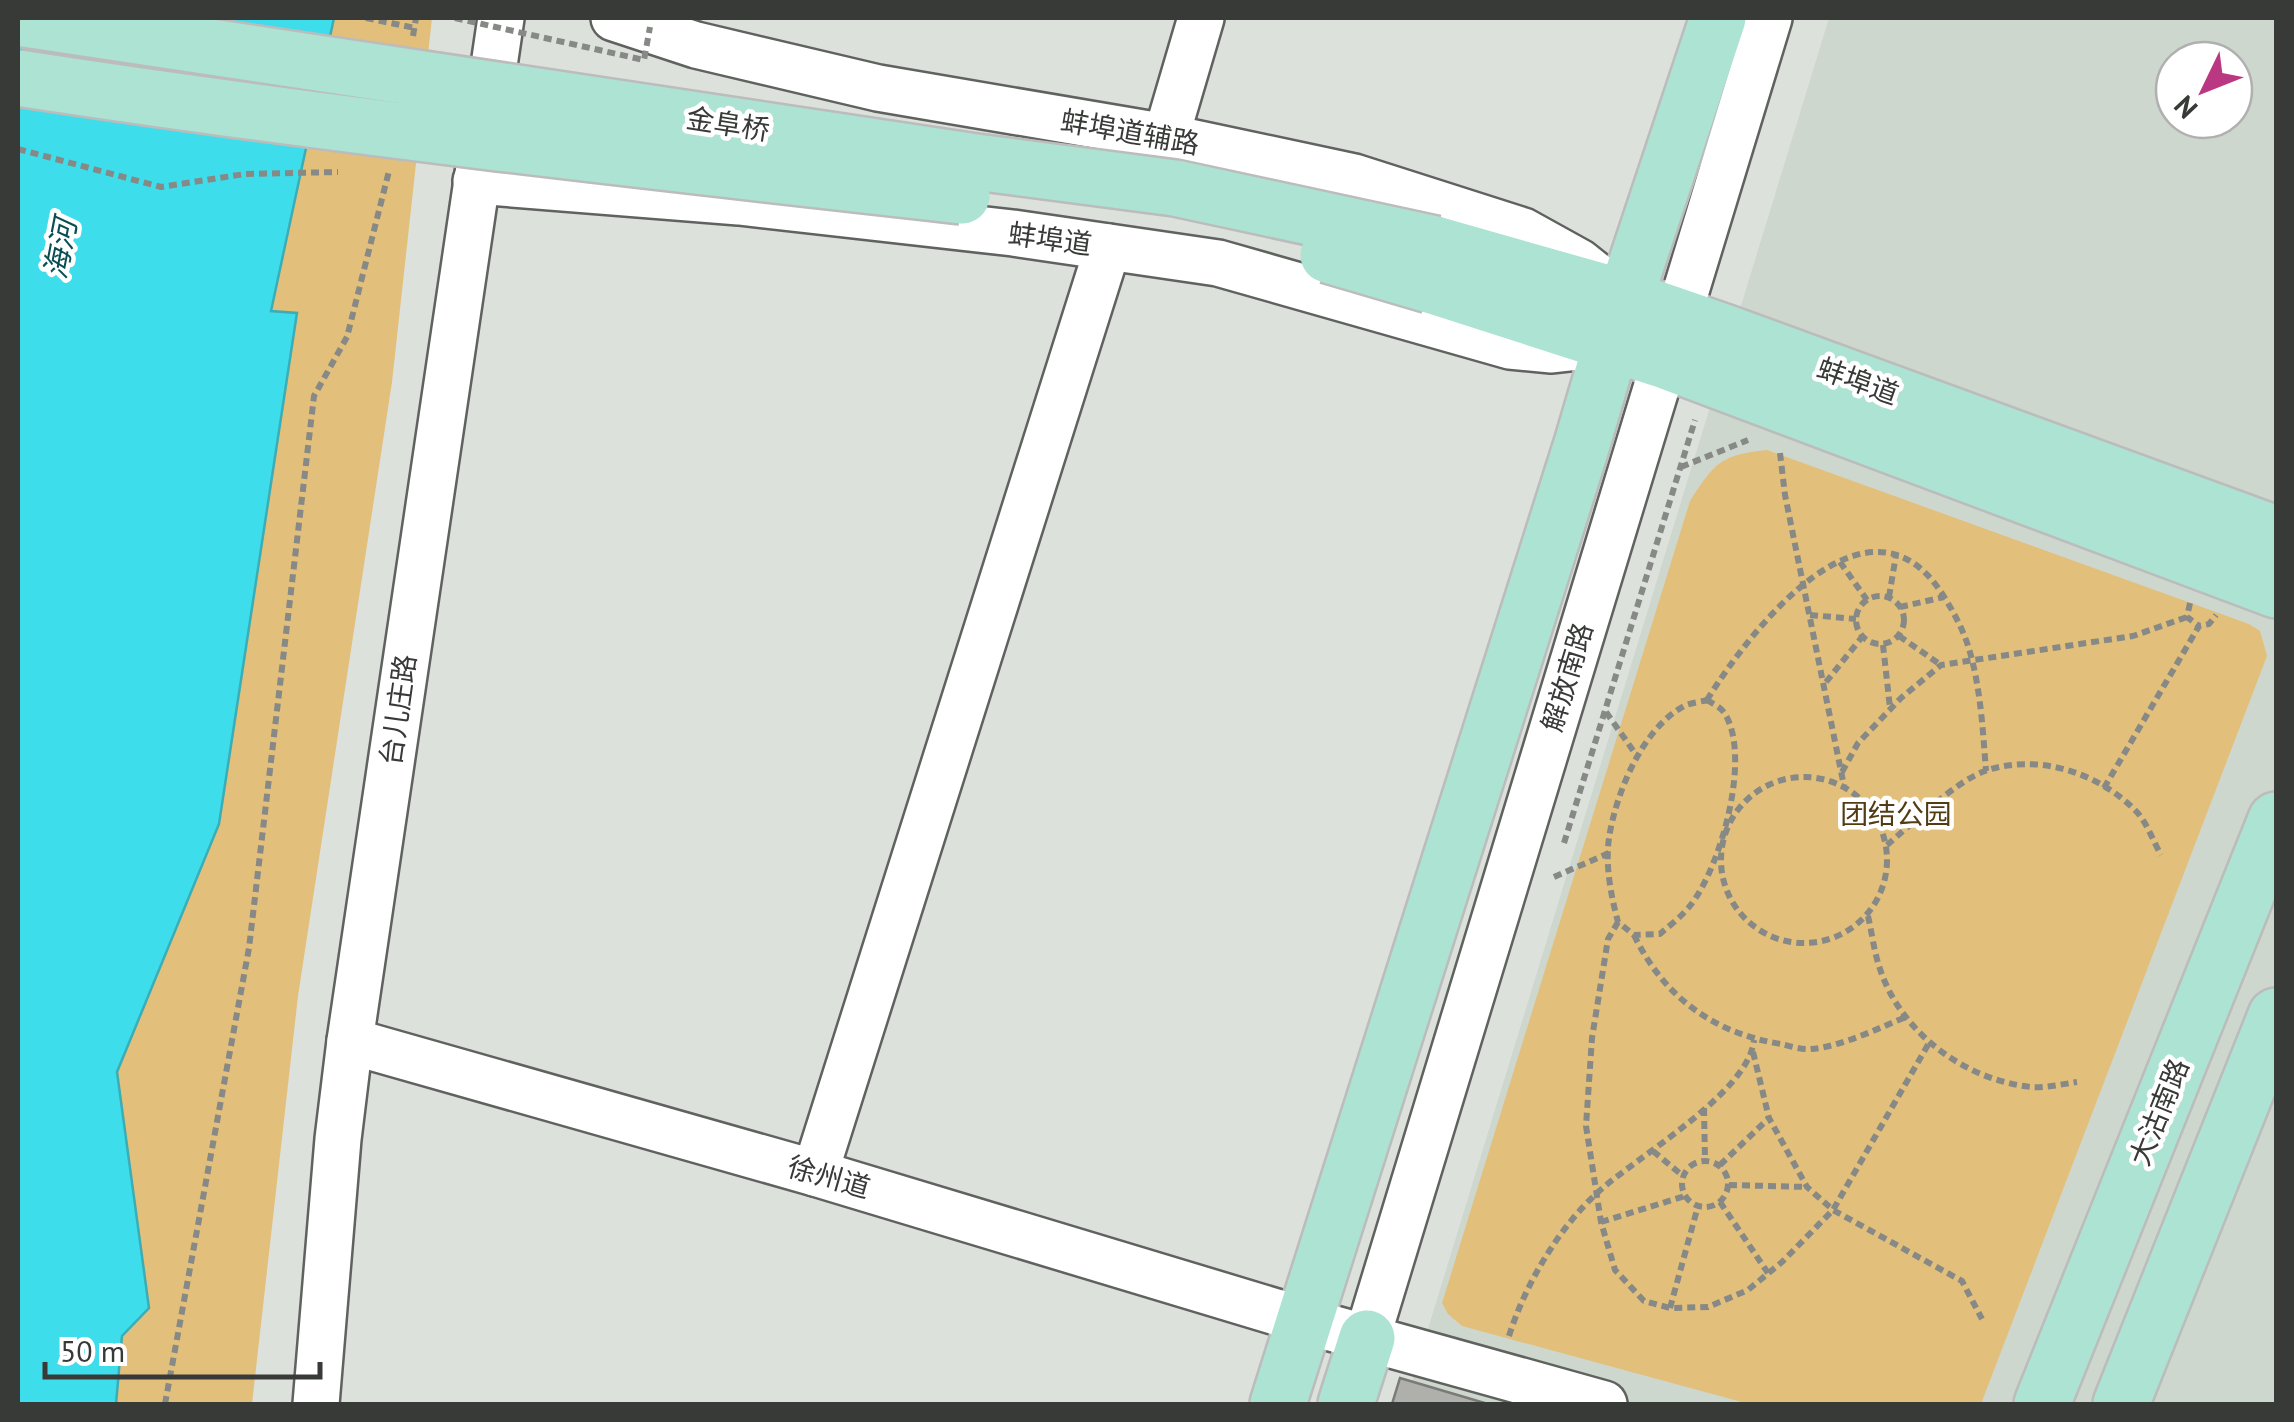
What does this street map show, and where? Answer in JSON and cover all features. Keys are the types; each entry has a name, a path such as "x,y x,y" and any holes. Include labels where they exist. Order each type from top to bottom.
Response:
{"main road":[{"name":"金阜桥","path":"18,18 976,162 1175,188 1432,265"},
{"name":"解放南路","path":"1278,1404 1582,444 1658,343 1718,18"},
{"name":"金阜桥","path":"18,78 195,105 584,154 1080,209 1172,222 1345,258 1432,265"},
{"name":"蚌埠道","path":"1432,265 1658,343 2276,590"},
{"name":"蚌埠道","path":"1658,343 1758,344 2276,534"},
{"name":"大沽南路","path":"2042,1404 2276,820"},
{"path":"2121,1404 2276,1016"},
{"path":"1346,1404 1368,1338"}],"street":[{"name":"台儿庄路","path":"316,1404 350,1041 501,18"},
{"path":"1166,137 1201,18"},
{"name":"解放南路","path":"1368,1338 1658,343 1769,18"},
{"name":"蚌埠道辅路","path":"632,22 696,45 878,88 1166,137 1354,177 1524,231 1578,262 1658,343"},
{"name":"蚌埠道","path":"476,181 740,202 1218,262 1510,346 1552,350 1658,343"},
{"path":"815,1173 1108,247"},
{"name":"徐州道","path":"350,1041 815,1173 1368,1338"},
{"path":"1368,1338 1598,1404"}],"path":[{"path":"366,18 415,28"},
{"path":"412,46 416,18"},
{"path":"455,18 644,60 632,22"},
{"path":"18,149 161,187 244,174 353,171"},
{"path":"165,1404 249,948 314,396 347,338 392,152"},
{"path":"371,171 389,170"},
{"path":"1548,896 1605,710 1658,343"},
{"path":"1779,442 1785,495 1844,786"},
{"path":"1929,1043 1832,1210 1748,1290 1708,1307 1670,1308 1644,1300 1616,1270 1601,1222 1586,1126 1592,1038 1608,939 1618,922 1609,839 1621,788 1637,756 1684,706 1706,700 1728,665 1767,619 1804,585 1848,556 1881,550 1918,564 1934,579 1959,622 1972,658 1986,771"},
{"path":"1888,597 1896,556"},
{"path":"1840,562 1867,600"},
{"path":"1900,607 1944,596"},
{"path":"1888,597 1900,607 1904,622 1899,636 1882,645 1862,637 1856,620 1859,608 1867,600 1888,597"},
{"path":"2104,788 2199,626 2209,624 2225,604"},
{"path":"1810,615 1856,620"},
{"path":"1842,772 1858,742 1941,666 1972,658 2133,636 2187,617"},
{"path":"1899,636 1941,666"},
{"path":"1826,683 1862,637"},
{"path":"1882,645 1890,709"},
{"path":"1634,935 1660,934 1690,907 1723,836 1741,803 1772,781 1809,775 1844,786 1873,811 1887,845 1885,882 1868,916 1842,936 1811,944 1778,940 1750,925 1730,899 1720,868 1723,836 1734,759 1730,726 1723,710 1706,700"},
{"path":"1605,710 1637,756"},
{"path":"1887,845 1923,814 1986,771 2043,764 2090,778 2137,811 2161,855"},
{"path":"1554,877 1609,854"},
{"path":"1868,916 1880,972 1906,1016 1929,1043 1970,1070 2032,1087 2078,1082"},
{"path":"1618,922 1634,935 1657,977 1684,1002 1719,1026 1754,1040 1812,1049 1865,1034 1906,1016"},
{"path":"1754,1040 1753,1052 1769,1118 1807,1187 1832,1210 1962,1281 1982,1319"},
{"path":"1498,1375 1518,1310 1553,1246 1596,1194 1722,1093 1753,1052"},
{"path":"1704,1108 1705,1160"},
{"path":"1720,1166 1769,1118"},
{"path":"1652,1151 1683,1176"},
{"path":"1705,1160 1720,1166 1727,1174 1729,1186 1720,1202 1698,1206 1685,1196 1683,1176 1691,1164 1705,1160"},
{"path":"1729,1186 1807,1187"},
{"path":"1601,1222 1685,1196"},
{"path":"1720,1202 1768,1273"},
{"path":"1670,1308 1698,1206"}],"shaded area":[{"path":"1829,18 2276,18 2276,1404 1405,1404"}],"green space":[{"path":"18,18 432,18 392,382 298,996 252,1404 18,1404"},
{"name":"团结公园","path":"1767,450 2249,624 2260,631 2267,656 1981,1404 1749,1404 1462,1326 1442,1303 1690,501 1720,463"}],"water":[{"name":"海河","path":"18,18 334,18 271,311 297,313 219,824 117,1072 149,1308 122,1336 116,1404 18,1404"}],"building":[{"path":"1400,1378 1488,1404 1392,1404"}]}
